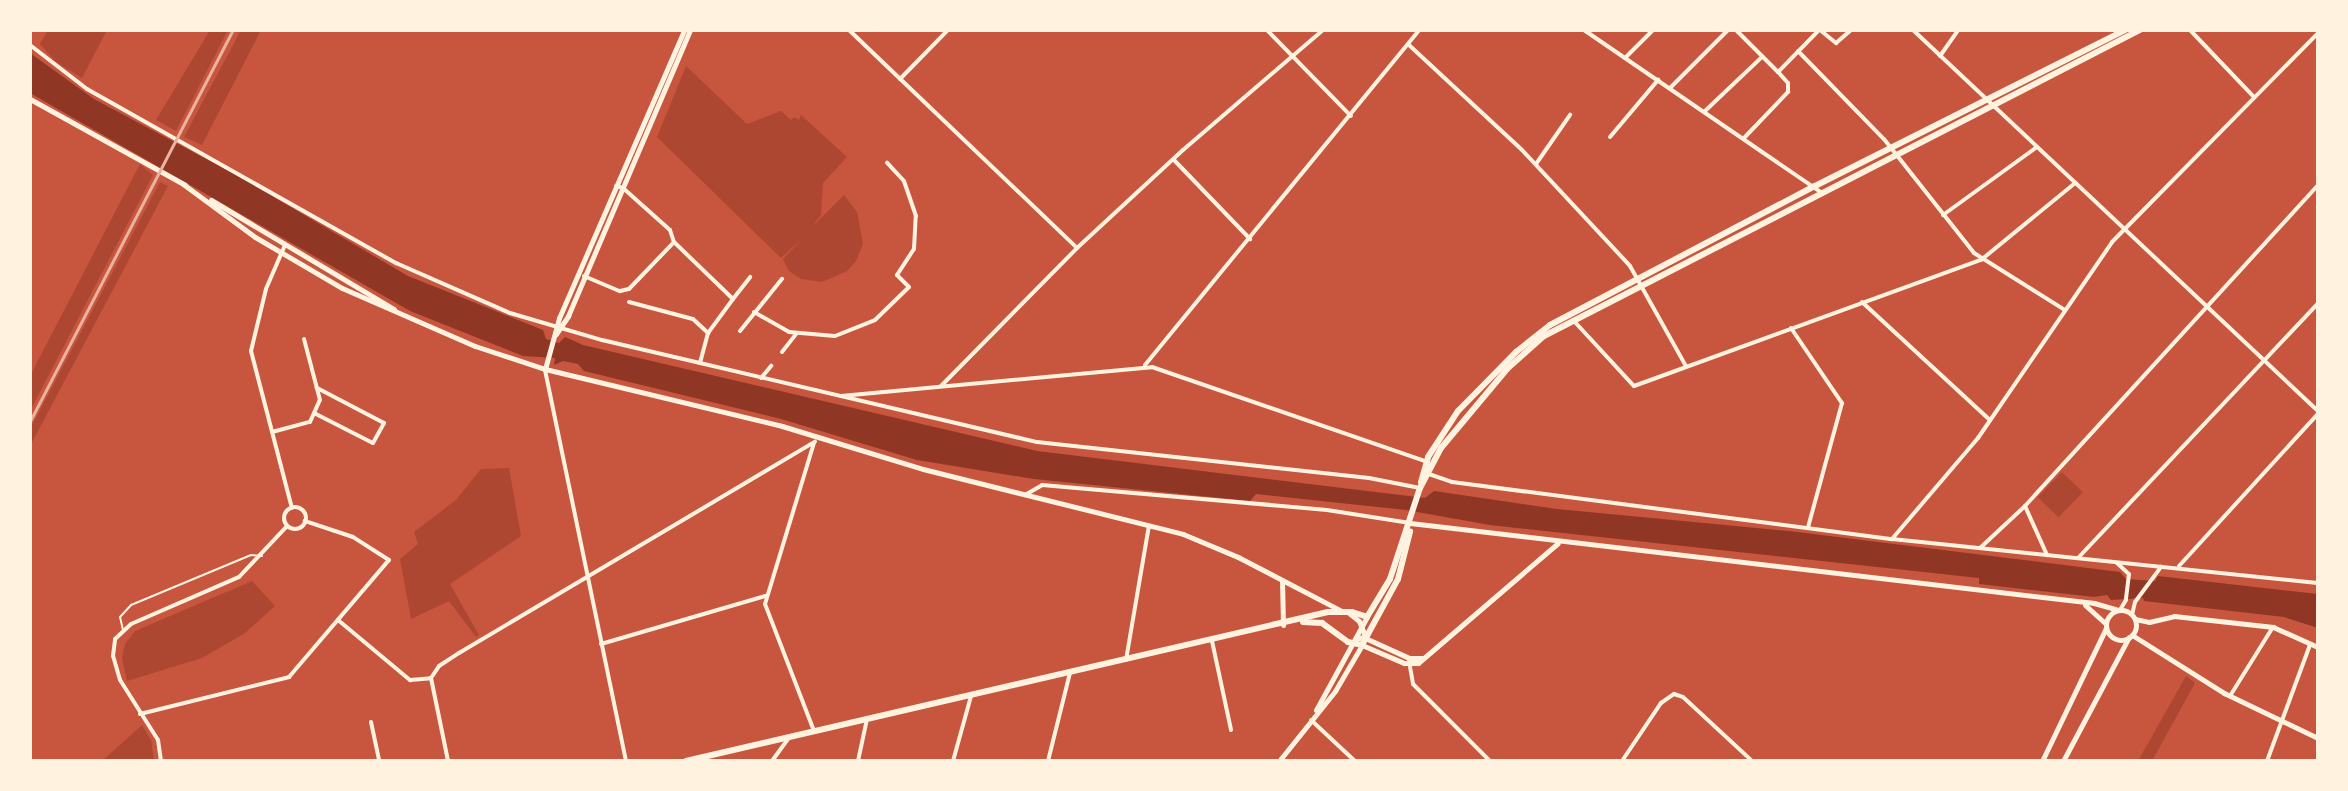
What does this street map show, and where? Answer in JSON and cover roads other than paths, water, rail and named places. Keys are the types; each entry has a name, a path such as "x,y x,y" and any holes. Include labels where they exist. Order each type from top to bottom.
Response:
{"main road":[{"path":"1640,281 1821,192 1893,151 2125,30"},
{"path":"1989,102 2140,30"},
{"path":"686,761 1344,611 1367,617 1390,579 1410,523 1424,472 1445,428 1483,384 1539,333 1815,186 1893,151"},
{"path":"1286,624 1322,623 1362,645 1398,579 1407,551 1410,523"}],"street":[{"path":"559,327 578,273 684,30"},
{"path":"626,761 545,369 554,338 585,277 690,30"},
{"path":"849,30 1077,248"},
{"path":"900,79 948,30"},
{"path":"1267,30 1351,116"},
{"path":"940,387 1077,248 1323,30"},
{"path":"1144,366 1351,116 1419,30"},
{"path":"1584,30 1821,192"},
{"path":"1625,58 1653,30"},
{"path":"1670,88 1728,30"},
{"path":"1736,30 1778,72 1790,89 1744,138"},
{"path":"1778,72 1819,30 1836,43 1851,30"},
{"path":"1913,30 2318,412 2178,567"},
{"path":"1940,56 1958,30"},
{"path":"2190,30 2253,96"},
{"path":"1892,539 1990,420 2064,310 2124,230 2253,96 2318,33"},
{"path":"30,45 77,83 416,273 489,305 559,327 700,363 1048,444 1369,478 1420,488"},
{"path":"1408,45 1536,164 1640,281 1686,366"},
{"path":"1798,51 1893,151 1981,260 2064,310"},
{"path":"1705,111 1762,57"},
{"path":"1610,137 1658,80"},
{"path":"30,99 183,184 419,323"},
{"path":"1536,164 1570,116"},
{"path":"1943,214 2037,147"},
{"path":"1174,160 1250,239"},
{"path":"754,312 776,327 796,334 824,337 853,331 880,316 909,287 897,275 914,249 916,216 904,181 887,163"},
{"path":"1571,317 1634,386 1981,260 2075,183"},
{"path":"183,184 281,252 342,288 419,323 545,369 1202,540 1282,580 1333,609 1344,611 1355,617 1366,638 1409,661"},
{"path":"1979,549 2025,506 2205,306 2318,185"},
{"path":"616,186 623,188 670,230 674,242 733,299"},
{"path":"578,273 620,291 629,289 674,242"},
{"path":"285,244 251,343 251,359 292,508"},
{"path":"700,363 708,333 750,277"},
{"path":"740,331 782,279"},
{"path":"629,302 690,318 708,333"},
{"path":"1862,302 1990,420"},
{"path":"2078,558 2318,303"},
{"path":"1791,328 1842,399 1808,527"},
{"path":"782,352 796,334"},
{"path":"272,432 310,422 320,400 304,339"},
{"path":"761,378 771,366"},
{"path":"838,396 1144,366 1429,463"},
{"path":"314,412 373,443 384,423 317,388"},
{"path":"448,761 431,678 439,666 816,439"},
{"path":"814,732 766,612 765,596 816,439"},
{"path":"1424,472 1452,482 1892,539 2178,567 2318,584"},
{"path":"1025,495 1042,485 1328,510 1562,542 2081,603 2119,610 2149,622 2174,615 2273,627 2318,647"},
{"path":"2025,506 2047,555"},
{"path":"292,508 302,510 305,521"},
{"path":"287,526 284,516 292,508"},
{"path":"287,526 299,528 305,521"},
{"path":"140,714 290,677 388,560 353,537 305,521"},
{"path":"1126,660 1149,525"},
{"path":"161,761 158,740 140,714 114,662 113,644 123,630 232,581 262,556 287,526"},
{"path":"1279,761 1339,686 1362,645 1409,661 1418,660 1427,655 1551,546 1562,542"},
{"path":"2042,761 2109,616 2119,610 2126,598 2129,576 2126,567 2114,561"},
{"path":"2063,761 2130,636 2136,600 2161,567"},
{"path":"1282,580 1286,624"},
{"path":"601,644 765,596"},
{"path":"2081,603 2091,608 2116,639 2130,636 2230,696 2318,738"},
{"path":"1311,720 1367,617"},
{"path":"338,620 410,680 431,678"},
{"path":"2230,696 2273,627"},
{"path":"1353,642 1366,638"},
{"path":"1212,641 1231,730"},
{"path":"2267,761 2310,645"},
{"path":"1409,661 1413,684 1490,761"},
{"path":"1048,761 1070,673"},
{"path":"1622,761 1664,699 1674,694 1683,697 1752,761"},
{"path":"953,761 971,696"},
{"path":"858,761 867,719"},
{"path":"1311,720 1354,761"},
{"path":"371,722 379,761"},
{"path":"772,761 789,738"}],"lane":[{"path":"123,630 120,617 131,605 251,555 262,556"}],"railway":[{"path":"30,421 233,30"}]}
